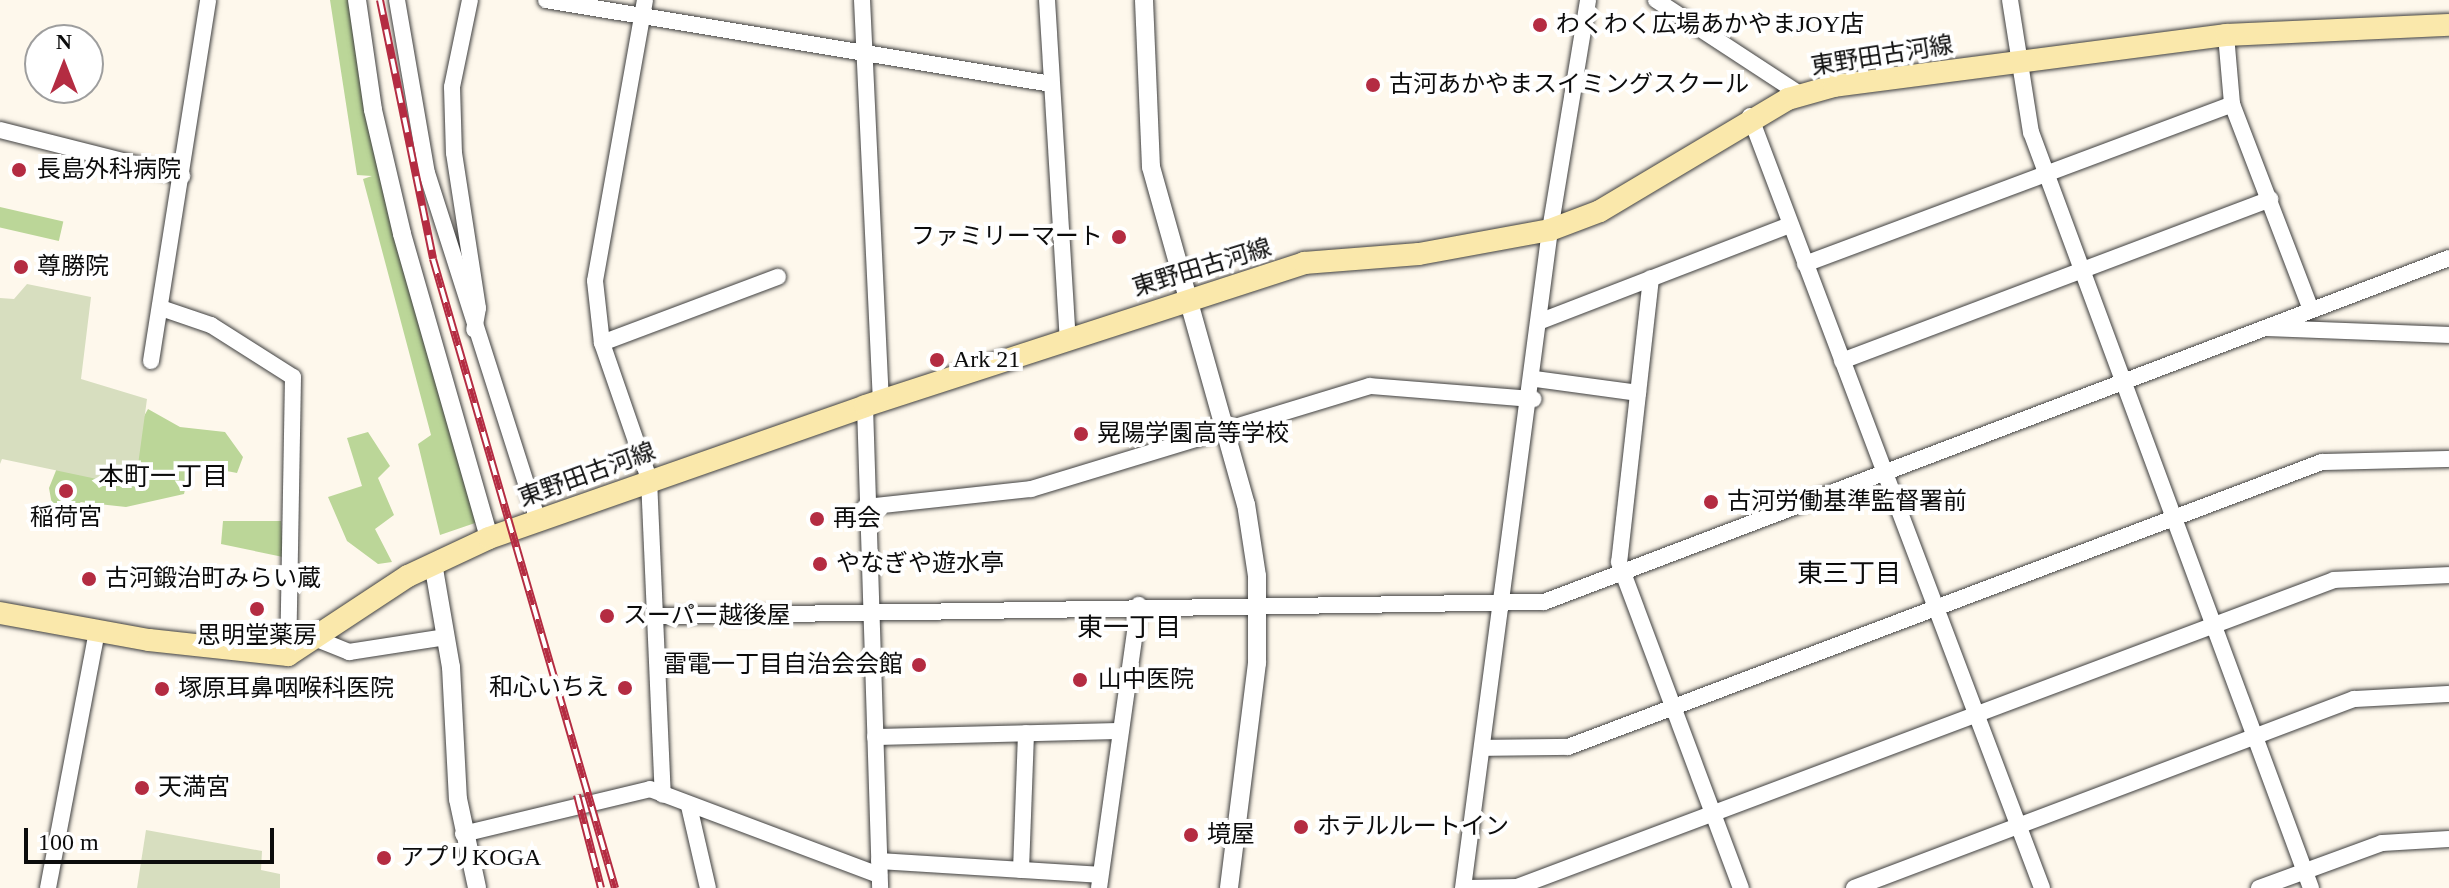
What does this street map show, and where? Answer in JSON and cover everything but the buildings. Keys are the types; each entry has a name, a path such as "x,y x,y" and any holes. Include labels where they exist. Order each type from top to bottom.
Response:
{"main road":[{"name":"東野田古河線","path":"288,655 433,563 489,538 649,479 873,403 1185,298 1304,263 1434,252 1550,230 1600,211 1750,116 1801,95 2020,61 2226,35 2449,25"},
{"path":"0,613 97,631 288,655"}],"street":[{"path":"151,361 208,0"},
{"path":"357,0 373,110 402,234 489,538"},
{"path":"397,0 427,173 474,332 538,520"},
{"path":"470,0 452,87 454,153 478,308 474,332"},
{"path":"546,0 643,8 864,53 1051,84"},
{"path":"862,0 873,403 865,507 879,875"},
{"path":"1047,0 1068,339"},
{"path":"1144,0 1151,167 1185,298 1227,432 1253,543 1258,606 1229,888"},
{"path":"1588,0 1550,230 1533,399 1482,748 1466,888 1517,887 2334,580 2449,575"},
{"path":"1656,0 1801,95"},
{"path":"2010,0 2020,61 2047,173 2308,870 2311,888"},
{"path":"643,8 595,281 602,343 649,479 658,616 663,795"},
{"path":"2226,35 2232,104 2311,310"},
{"path":"1805,264 2232,104"},
{"path":"1750,116 2042,888"},
{"path":"0,130 182,176"},
{"path":"1842,361 2270,199"},
{"path":"1541,321 1790,225"},
{"path":"658,616 1139,605 1544,602 1621,576 2449,258"},
{"path":"602,343 778,277"},
{"path":"1651,278 1621,576 1741,888"},
{"path":"161,308 211,325 293,377 288,655"},
{"path":"2266,328 2449,335"},
{"path":"1535,379 1638,393"},
{"path":"865,507 1031,489 1227,432 1370,386 1533,399"},
{"path":"1482,748 1568,747 2322,462 2449,459"},
{"path":"433,563 446,637 463,834 477,888"},
{"path":"463,834 650,789 879,875 1021,870 1099,881 1139,605"},
{"path":"48,888 97,631"},
{"path":"317,639 349,652 446,637"},
{"path":"1854,888 2354,699 2449,694"},
{"path":"875,737 1120,731"},
{"path":"1021,870 1026,733"},
{"path":"689,806 708,888"},
{"path":"2259,888 2382,843 2449,839"}],"green space":[{"path":"330,0 357,0 373,110 478,522 440,535 418,444 431,435 363,179 372,176 357,175"},
{"path":"0,207 63,222 59,241 0,228"},
{"path":"27,284 91,297 81,379 147,399 135,487 2,459 0,464 0,298 14,299"},
{"path":"148,409 180,427 225,432 243,457 237,473 191,464 184,494 126,507 80,502 91,517 54,516 49,488 57,468 129,487 132,438"},
{"path":"368,432 390,466 378,478 394,515 375,529 392,562 378,564 347,541 328,497 362,486 347,438"},
{"path":"223,521 281,521 283,557 221,544"},
{"path":"146,830 262,851 261,870 280,874 280,888 137,888"}],"railway":[{"path":"380,0 433,259 615,888"},
{"path":"577,795 601,888"}],"place":[{"name":"わくわく広場あかやまJOY店","path":"1540,25"},
{"name":"古河あかやまスイミングスクール","path":"1373,85"},
{"name":"長島外科病院","path":"19,170"},
{"name":"ファミリーマート","path":"1119,237"},
{"name":"尊勝院","path":"21,267"},
{"name":"Ark 21","path":"937,360"},
{"name":"晃陽学園高等学校","path":"1081,434"},
{"name":"稲荷宮","path":"66,491"},
{"name":"古河労働基準監督署前","path":"1711,502"},
{"name":"再会","path":"817,519"},
{"name":"やなぎや遊水亭","path":"820,564"},
{"name":"古河鍛治町みらい蔵","path":"89,579"},
{"name":"思明堂薬房","path":"257,609"},
{"name":"スーパー越後屋","path":"607,616"},
{"name":"雷電一丁目自治会会館","path":"919,665"},
{"name":"山中医院","path":"1080,680"},
{"name":"和心いちえ","path":"625,688"},
{"name":"塚原耳鼻咽喉科医院","path":"162,689"},
{"name":"天満宮","path":"142,788"},
{"name":"ホテルルートイン","path":"1301,827"},
{"name":"境屋","path":"1191,835"},
{"name":"アプリKOGA","path":"384,858"}],"district":[{"name":"本町一丁目","path":"163,477"},
{"name":"東三丁目","path":"1849,574"},
{"name":"東一丁目","path":"1129,628"}]}
